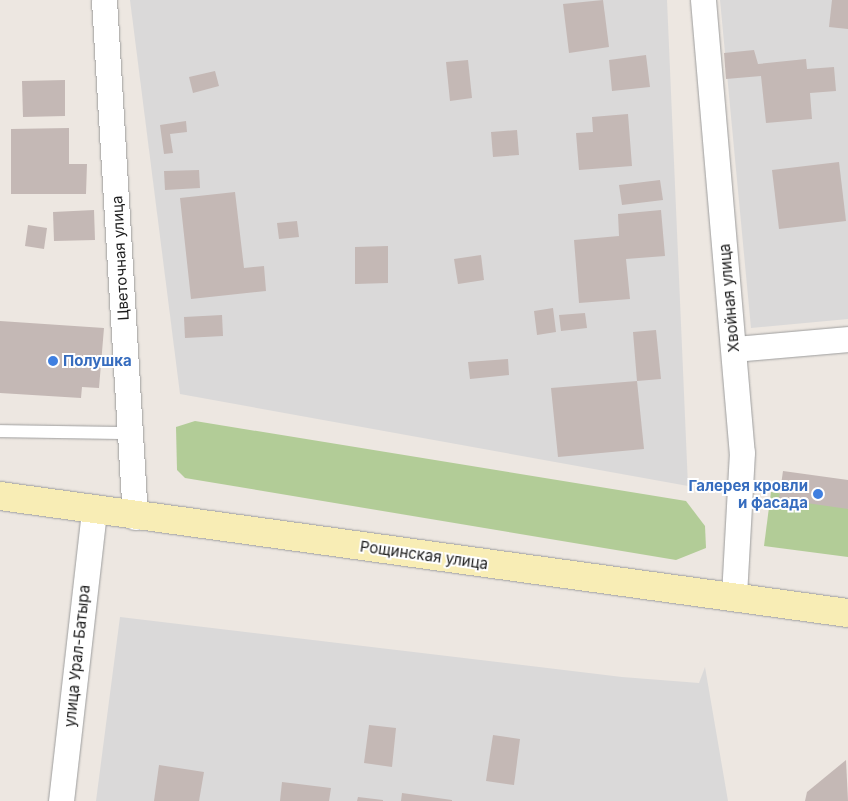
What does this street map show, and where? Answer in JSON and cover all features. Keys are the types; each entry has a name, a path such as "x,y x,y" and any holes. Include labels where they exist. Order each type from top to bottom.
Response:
{"street":[{"name":"Цветочная улица","path":"104,0 135,517"},
{"name":"Хвойная улица","path":"703,0 742,452 734,597"},
{"path":"734,349 848,339"},
{"name":"Рощинская улица","path":"0,496 135,517 848,613"},
{"name":"улица Урал-Батыра","path":"61,801 94,510"}],"lane":[{"path":"0,431 130,433"}],"shaded area":[{"path":"130,0 667,0 688,486 180,394"},
{"path":"720,0 848,0 848,319 751,328"},
{"path":"120,617 622,677 699,683 705,667 728,801 96,801"}],"green space":[{"path":"195,421 686,501 705,526 706,548 676,560 185,478 177,470 176,427"},
{"path":"771,492 848,503 848,557 764,546"}],"building":[{"path":"603,0 609,47 569,53 563,4"},
{"path":"832,0 848,0 848,29 829,27"},
{"path":"754,50 758,64 806,59 807,69 834,67 836,91 810,93 812,119 766,123 761,76 726,79 724,53"},
{"path":"646,55 650,87 612,91 609,60"},
{"path":"468,60 472,98 450,101 446,62"},
{"path":"215,71 219,86 193,93 189,77"},
{"path":"65,80 65,116 23,117 22,81"},
{"path":"628,114 632,166 579,170 576,133 593,132 592,117"},
{"path":"186,121 187,132 170,134 173,153 164,154 160,125"},
{"path":"69,128 69,164 87,164 86,194 11,194 11,129"},
{"path":"517,130 519,155 493,157 491,132"},
{"path":"839,162 846,221 779,229 772,170"},
{"path":"199,170 200,188 165,190 164,171"},
{"path":"660,180 663,200 622,205 619,185"},
{"path":"235,192 244,268 264,266 266,291 191,299 180,198"},
{"path":"94,210 95,240 54,241 53,212"},
{"path":"661,210 665,256 626,259 630,299 579,303 574,240 619,236 618,214"},
{"path":"297,221 299,237 279,239 277,223"},
{"path":"28,225 47,228 44,249 25,246"},
{"path":"388,246 388,283 355,284 355,247"},
{"path":"481,255 484,280 458,284 454,259"},
{"path":"553,308 556,332 537,335 534,311"},
{"path":"585,313 587,328 561,331 559,315"},
{"path":"222,315 223,336 185,338 184,317"},
{"path":"0,321 104,328 99,388 82,387 81,398 0,393"},
{"path":"656,330 661,379 637,381 633,332"},
{"path":"508,359 509,375 470,379 468,362"},
{"path":"637,381 644,449 558,457 551,388"},
{"path":"783,471 848,480 848,509 779,499"},
{"path":"369,725 396,728 392,767 364,763"},
{"path":"493,735 520,739 514,785 486,781"},
{"path":"846,760 848,801 805,801 807,792"},
{"path":"159,765 204,772 199,801 154,801"},
{"path":"282,782 331,788 329,801 280,801"},
{"path":"402,793 452,800 452,801 401,801"},
{"path":"358,797 383,800 383,801 357,801"}],"place":[{"name":"Полушка","path":"53,361"},
{"name":"Галерея кровли и фасада","path":"818,494"}]}
